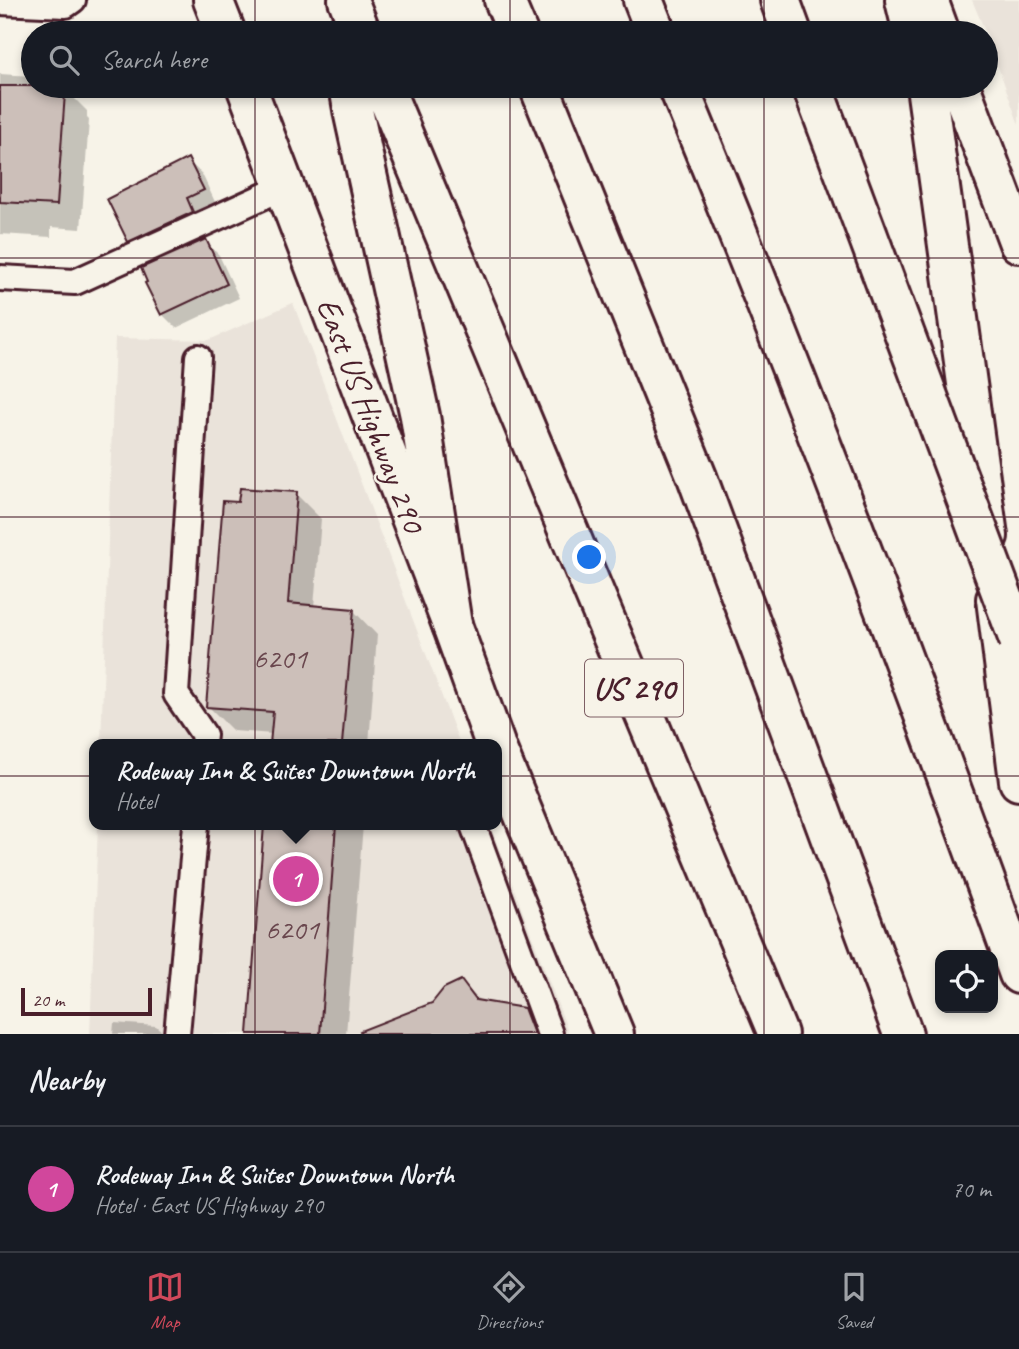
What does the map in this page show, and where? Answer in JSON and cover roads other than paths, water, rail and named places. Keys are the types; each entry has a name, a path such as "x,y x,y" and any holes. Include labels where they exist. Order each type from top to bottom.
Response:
{"main road":[{"path":"213,0 221,21"},
{"path":"337,0 340,21"},
{"path":"348,0 357,21"},
{"path":"504,0 513,21"},
{"path":"643,0 651,21"},
{"path":"780,0 788,21"},
{"path":"905,0 910,21"},
{"path":"928,0 936,21"},
{"name":"East US Highway 290","path":"251,98 493,739"},
{"path":"351,98 420,416 452,625"},
{"name":"US 290","path":"388,98 778,1034"},
{"path":"544,98 697,477 903,1034"},
{"path":"683,98 818,432 1019,974"},
{"path":"816,98 1019,640"},
{"path":"928,98 1019,781"},
{"path":"965,98 1019,243"},
{"path":"502,762 614,1034"}],"lane":[{"path":"0,2 66,5 73,0"},
{"path":"0,278 75,282 284,187"},
{"path":"198,357 176,694 204,739"},
{"path":"177,1034 196,830"},
{"path":"475,830 550,1034"}],"place":[{"name":"Rodeway Inn & Suites Downtown North","path":"296,879"}]}
